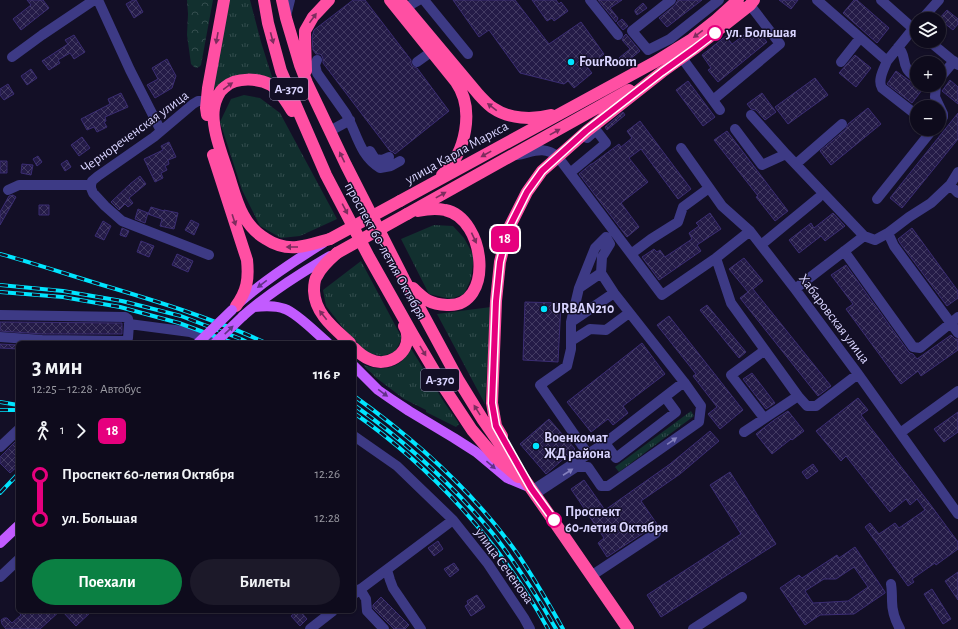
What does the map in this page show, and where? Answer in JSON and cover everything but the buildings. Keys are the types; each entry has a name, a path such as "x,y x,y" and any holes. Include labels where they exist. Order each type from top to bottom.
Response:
{"highway":[{"path":"224,0 208,88 207,126 211,148 247,260 248,275 246,289 244,295 234,308"},
{"name":"проспект 60-летия Октября","path":"264,0 268,23 281,72 326,175 369,256 413,335 445,389 472,430 496,458 533,491"},
{"name":"проспект 60-летия Октября","path":"282,0 306,83 404,279 458,381 483,420 628,629"},
{"path":"306,83 305,31 313,17 329,0"},
{"path":"390,0 405,12 492,108 503,114 526,118 546,116 569,109"},
{"path":"399,0 431,52 459,87 465,108 466,123 462,146 446,171 431,184"},
{"name":"улица Карла Маркса","path":"330,239 655,62 692,39 738,0"},
{"path":"533,491 496,426 492,403 496,301 500,262 508,230 527,192 542,171 559,158 586,131 662,72 703,43 752,3"},
{"path":"348,341 322,316 314,297 316,277 323,267 337,253 662,72"},
{"path":"326,175 300,121 280,92 271,85 259,80 236,81 225,87 217,98 213,108 214,125 219,145 241,211 248,224 259,235 272,244 284,247 298,247 330,239"},
{"path":"404,279 426,300 438,304 452,305 464,301 472,295 476,286 480,259 478,246 473,235 465,223 457,215 446,210 429,209 407,214"},
{"path":"356,350 369,360 379,362 388,361 395,359 401,354 405,348 407,340 407,333 369,256"}],"main road":[{"name":"улица Карла Маркса","path":"200,341 234,308 264,282 330,239"},
{"path":"217,341 243,316 277,289 304,271 337,253"},
{"path":"254,307 268,306 285,308 292,312 326,341"},
{"path":"356,368 378,390 476,452 507,478 533,491"},
{"path":"0,534 16,520"},
{"path":"0,543 16,528"}],"street":[{"path":"12,57 94,0"},
{"path":"98,0 130,70 161,131"},
{"path":"286,18 290,0"},
{"path":"405,12 412,4 419,0"},
{"path":"424,0 468,54"},
{"path":"590,0 618,35"},
{"path":"671,0 632,31 648,50 670,39 719,0"},
{"path":"817,0 887,61"},
{"path":"881,0 910,23"},
{"path":"928,12 939,0"},
{"path":"713,100 780,44 752,3"},
{"path":"910,34 887,61 880,81 882,88 910,110"},
{"path":"841,62 860,38"},
{"path":"898,47 902,51 906,68 910,73"},
{"path":"938,48 956,63 946,72"},
{"path":"417,62 431,52"},
{"path":"682,58 720,110"},
{"path":"317,60 315,65 317,73 350,120 356,137 372,164 380,168 391,166 400,161"},
{"path":"934,100 935,92"},
{"name":"Чернореченская улица","path":"8,190 19,185 91,185 92,181 98,176 154,137 193,104 198,101 207,101"},
{"path":"750,115 864,236 875,240 888,233 931,203 950,185 958,172"},
{"path":"330,131 350,120"},
{"path":"796,164 842,124"},
{"path":"735,129 762,165 786,154"},
{"path":"559,158 596,130 606,142 570,173"},
{"path":"877,199 927,136"},
{"path":"360,145 367,145 375,159 382,160 389,157"},
{"name":"Хабаровская улица","path":"681,148 722,206 750,231 761,245 858,374 958,514"},
{"path":"508,158 542,150 552,152 559,158 662,295 716,258 750,231"},
{"path":"91,185 93,193 122,221 209,256"},
{"path":"950,185 958,193"},
{"path":"631,254 650,239 678,222 683,207 709,188"},
{"path":"761,245 818,198"},
{"path":"888,233 894,246 954,320 958,333"},
{"path":"794,289 864,236"},
{"path":"533,491 576,467 588,467 601,486 608,486 699,422 701,406 684,382 629,313 601,273 602,258 610,244 606,237 595,248 579,288 571,322 571,348 567,366 540,385 588,454"},
{"path":"844,251 913,347 920,348 954,320"},
{"path":"716,258 731,303 798,396 807,406 816,406 858,374"},
{"path":"579,288 601,273"},
{"path":"571,322 614,293"},
{"path":"571,341 590,328 606,330 629,313"},
{"path":"0,315 125,317 128,319 129,324 127,340 42,340 0,337"},
{"path":"129,324 190,332 215,341"},
{"path":"764,418 731,375 765,350"},
{"path":"533,491 605,443 684,382"},
{"path":"900,433 958,391"},
{"path":"744,432 798,396"},
{"path":"605,443 616,458 676,412 665,397"},
{"path":"0,447 16,432"},
{"name":"улица Сеченова","path":"356,437 397,466 453,520 488,564 530,629"},
{"path":"384,629 367,611 366,599 357,592 453,520"},
{"path":"591,576 656,533"},
{"path":"0,577 16,562"},
{"path":"387,570 394,588 421,629"},
{"path":"891,584 894,615 900,629"},
{"path":"693,629 742,596"},
{"path":"310,629 330,613"}],"green space":[{"path":"187,0 213,0 201,65 196,68 191,64 187,35"},
{"path":"229,0 250,0 273,80 213,89"},
{"path":"244,95 260,98 280,113 337,219 300,236 281,238 260,226 242,190 220,122 231,99"},
{"path":"434,225 453,226 464,238 474,256 471,279 464,294 451,299 429,294 401,239"},
{"path":"361,261 402,338 395,352 383,356 367,353 344,329 326,306 323,290"},
{"path":"491,307 485,404 437,314"},
{"path":"410,347 458,422 459,424 456,427 404,399 375,377 364,365 374,368 389,368 402,361"},
{"path":"691,411 694,416 619,472 615,467"}],"railway":[{"path":"0,254 184,310 262,341"},
{"path":"0,285 63,291 122,301 181,316 245,341"},
{"path":"0,292 63,297 120,307 179,323 228,341"},
{"path":"356,397 400,431 444,469 484,511 519,556 563,629"},
{"path":"0,402 16,405"},
{"path":"356,406 411,449 463,499 494,535 519,569 556,629"},
{"path":"0,410 16,410"},
{"path":"356,415 411,458 438,483 463,510 487,538 509,568 530,598 548,629"},
{"path":"0,493 16,476"}],"bus line":[{"name":"18","path":"554,520 531,488 496,426 492,403 496,301 500,262 508,230 527,192 542,171 586,131 715,33"}],"place":[{"name":"ул. Большая","path":"715,33"},
{"name":"FourRoom","path":"571,62"},
{"name":"URBAN210","path":"544,309"},
{"name":"Военкомат ЖД района","path":"536,446"},
{"name":"Проспект 60-летия Октября","path":"554,520"}]}
